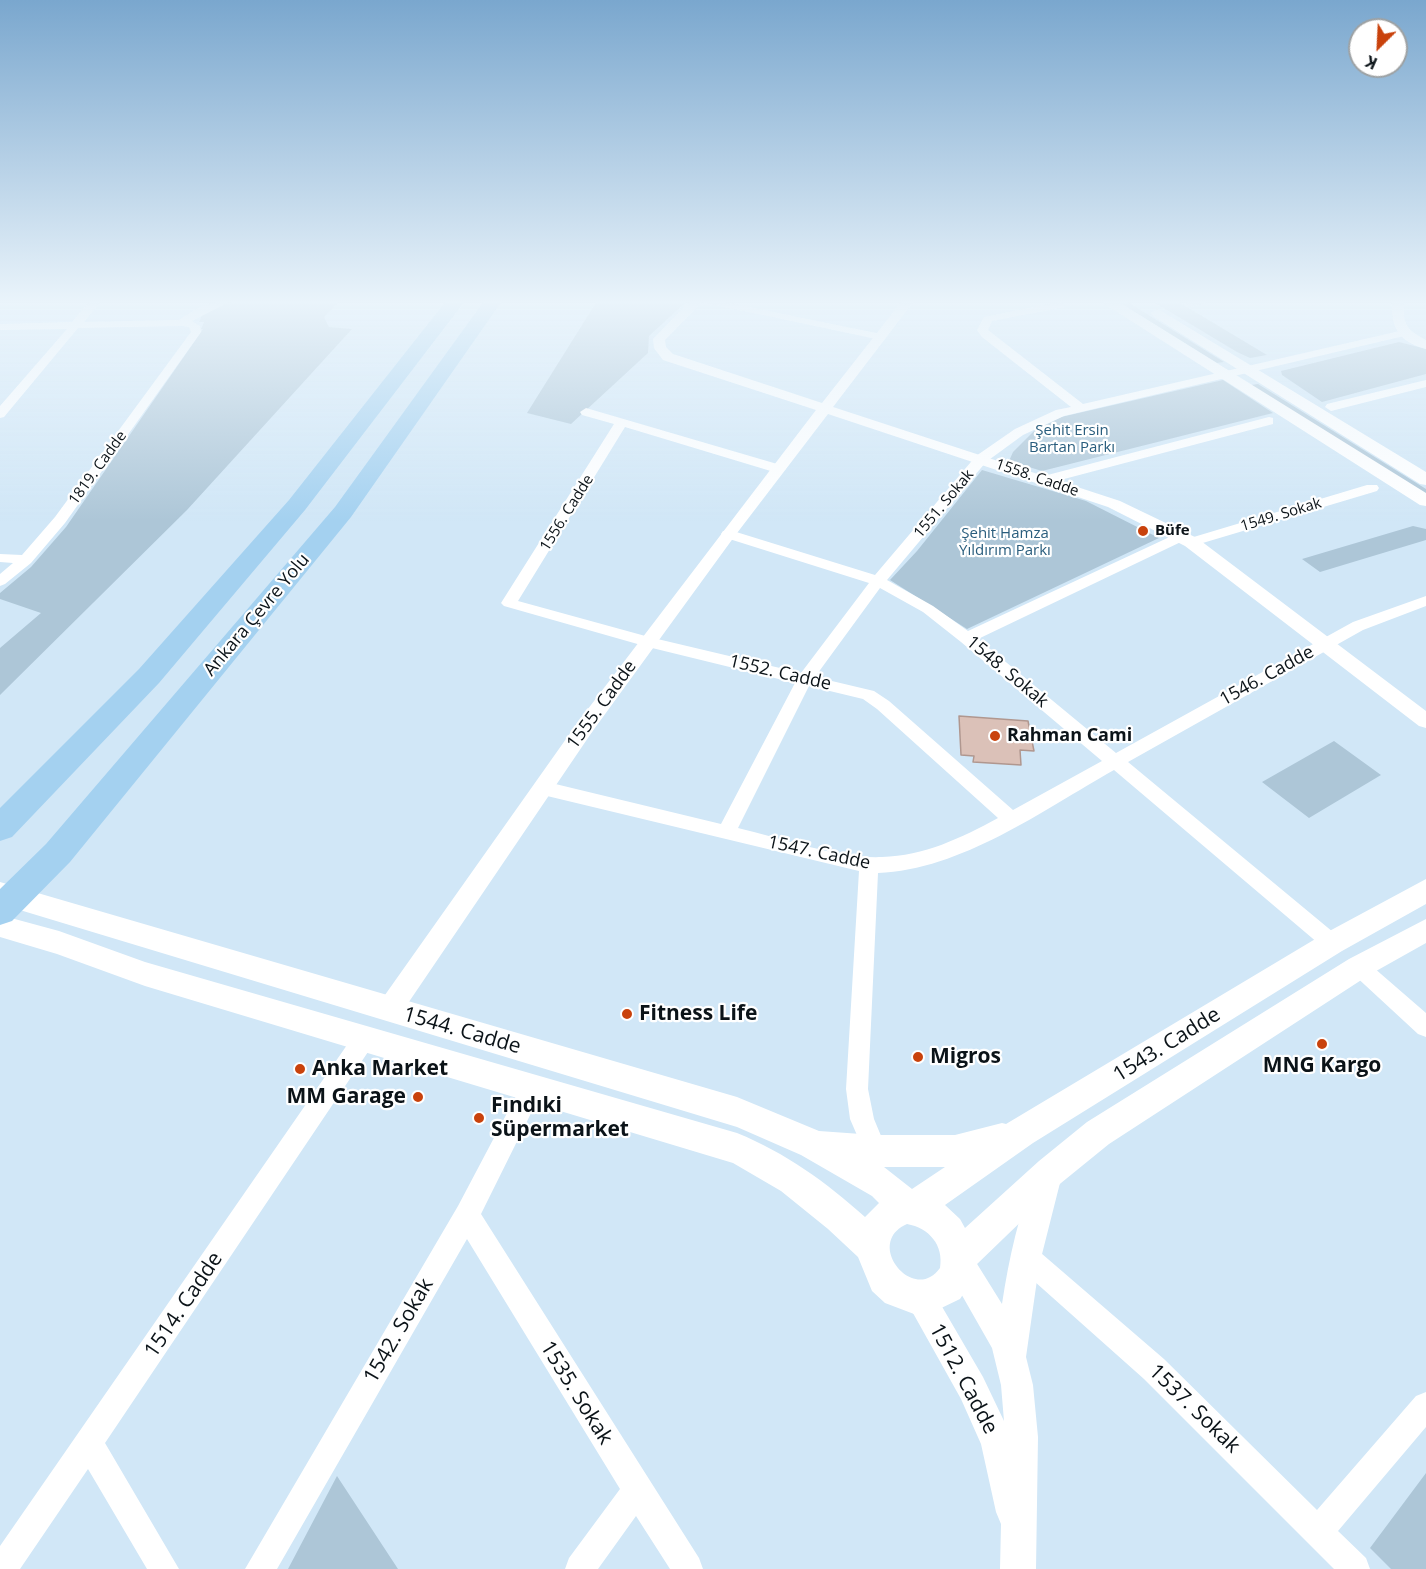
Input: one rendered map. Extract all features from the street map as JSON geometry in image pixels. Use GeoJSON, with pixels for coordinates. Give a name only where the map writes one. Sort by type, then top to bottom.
{"type":"FeatureCollection","features":[{"type":"Feature","properties":{"kind":"highway"},"geometry":{"type":"LineString","coordinates":[[5,822],[149,676],[297,505],[399,374]]}},
{"type":"Feature","properties":{"kind":"highway","name":"Ankara Çevre Yolu"},"geometry":{"type":"LineString","coordinates":[[0,911],[58,853],[344,512],[441,374]]}},
{"type":"Feature","properties":{"kind":"highway"},"geometry":{"type":"LineString","coordinates":[[0,928],[58,853]]}},
{"type":"Feature","properties":{"kind":"main road"},"geometry":{"type":"LineString","coordinates":[[1257,374],[1423,475]]}},
{"type":"Feature","properties":{"kind":"main road"},"geometry":{"type":"LineString","coordinates":[[1225,375],[1426,501]]}},
{"type":"Feature","properties":{"kind":"main road","name":"1543. Cadde"},"geometry":{"type":"LineString","coordinates":[[910,1208],[1022,1132],[1332,943],[1395,910],[1426,890]]}},
{"type":"Feature","properties":{"kind":"main road","name":"1544. Cadde"},"geometry":{"type":"LineString","coordinates":[[0,892],[389,1010],[737,1112],[769,1124],[884,1185],[910,1208]]}},
{"type":"Feature","properties":{"kind":"main road","name":"1544. Cadde"},"geometry":{"type":"LineString","coordinates":[[0,928],[59,943],[145,974],[364,1040],[737,1149],[768,1162],[796,1179],[872,1247]]}},
{"type":"Feature","properties":{"kind":"main road","name":"1543. Cadde"},"geometry":{"type":"LineString","coordinates":[[958,1260],[1050,1172],[1098,1133],[1359,967],[1426,930]]}},
{"type":"Feature","properties":{"kind":"main road"},"geometry":{"type":"LineString","coordinates":[[813,1146],[875,1151],[955,1151],[1022,1132]]}},
{"type":"Feature","properties":{"kind":"main road"},"geometry":{"type":"LineString","coordinates":[[910,1208],[927,1211],[940,1219],[950,1230],[956,1244],[958,1260],[950,1284],[941,1292],[919,1298],[904,1294],[891,1286],[881,1275],[874,1261],[872,1247],[878,1224],[895,1210],[910,1208]]}},
{"type":"Feature","properties":{"kind":"street"},"geometry":{"type":"LineString","coordinates":[[0,414],[33,374]]}},
{"type":"Feature","properties":{"kind":"street","name":"1819. Cadde"},"geometry":{"type":"LineString","coordinates":[[0,580],[26,560],[60,520],[165,374]]}},
{"type":"Feature","properties":{"kind":"street","name":"1558. Cadde"},"geometry":{"type":"LineString","coordinates":[[721,374],[1114,504],[1186,539],[1426,721]]}},
{"type":"Feature","properties":{"kind":"street","name":"1555. Cadde"},"geometry":{"type":"LineString","coordinates":[[389,1010],[543,788],[648,642],[852,374]]}},
{"type":"Feature","properties":{"kind":"street"},"geometry":{"type":"LineString","coordinates":[[1037,374],[1080,408]]}},
{"type":"Feature","properties":{"kind":"street","name":"1551. Sokak"},"geometry":{"type":"LineString","coordinates":[[727,831],[806,679],[878,581],[981,459],[1037,422],[1080,408],[1229,374]]}},
{"type":"Feature","properties":{"kind":"street"},"geometry":{"type":"LineString","coordinates":[[1331,407],[1426,383]]}},
{"type":"Feature","properties":{"kind":"street"},"geometry":{"type":"LineString","coordinates":[[586,412],[779,469]]}},
{"type":"Feature","properties":{"kind":"street"},"geometry":{"type":"LineString","coordinates":[[1045,480],[1269,421]]}},
{"type":"Feature","properties":{"kind":"street","name":"1556. Cadde"},"geometry":{"type":"LineString","coordinates":[[509,603],[622,422]]}},
{"type":"Feature","properties":{"kind":"street","name":"1549. Sokak"},"geometry":{"type":"LineString","coordinates":[[967,638],[1186,539],[1372,488]]}},
{"type":"Feature","properties":{"kind":"street","name":"1548. Sokak"},"geometry":{"type":"LineString","coordinates":[[728,534],[878,581],[928,609],[967,638],[1332,943]]}},
{"type":"Feature","properties":{"kind":"street"},"geometry":{"type":"LineString","coordinates":[[0,558],[26,560]]}},
{"type":"Feature","properties":{"kind":"street","name":"1546. Cadde"},"geometry":{"type":"LineString","coordinates":[[1113,762],[1358,626],[1426,601]]}},
{"type":"Feature","properties":{"kind":"street","name":"1552. Cadde"},"geometry":{"type":"LineString","coordinates":[[509,603],[648,642],[858,692],[883,705],[1011,819]]}},
{"type":"Feature","properties":{"kind":"street","name":"1547. Cadde"},"geometry":{"type":"LineString","coordinates":[[543,788],[869,866],[909,862],[941,855],[1113,762]]}},
{"type":"Feature","properties":{"kind":"street"},"geometry":{"type":"LineString","coordinates":[[869,866],[857,1089],[862,1119],[875,1151],[910,1208]]}},
{"type":"Feature","properties":{"kind":"street"},"geometry":{"type":"LineString","coordinates":[[1359,967],[1426,1027]]}},
{"type":"Feature","properties":{"kind":"street","name":"1514. Cadde"},"geometry":{"type":"LineString","coordinates":[[2,1569],[90,1444],[364,1040]]}},
{"type":"Feature","properties":{"kind":"street","name":"1542. Sokak"},"geometry":{"type":"LineString","coordinates":[[260,1569],[466,1215],[532,1089]]}},
{"type":"Feature","properties":{"kind":"street"},"geometry":{"type":"LineString","coordinates":[[1011,1357],[1016,1303],[1025,1256],[1033,1219],[1050,1172]]}},
{"type":"Feature","properties":{"kind":"street","name":"1535. Sokak"},"geometry":{"type":"LineString","coordinates":[[466,1215],[688,1569]]}},
{"type":"Feature","properties":{"kind":"street","name":"1537. Sokak"},"geometry":{"type":"LineString","coordinates":[[1025,1256],[1154,1369],[1355,1569]]}},
{"type":"Feature","properties":{"kind":"street","name":"1512. Cadde"},"geometry":{"type":"LineString","coordinates":[[958,1260],[1011,1357],[1020,1402],[1022,1455],[1017,1533],[1018,1569]]}},
{"type":"Feature","properties":{"kind":"street","name":"1512. Cadde"},"geometry":{"type":"LineString","coordinates":[[919,1298],[972,1388],[997,1442],[1017,1533]]}},
{"type":"Feature","properties":{"kind":"street"},"geometry":{"type":"LineString","coordinates":[[1318,1532],[1426,1406]]}},
{"type":"Feature","properties":{"kind":"street"},"geometry":{"type":"LineString","coordinates":[[90,1444],[164,1569]]}},
{"type":"Feature","properties":{"kind":"street"},"geometry":{"type":"LineString","coordinates":[[580,1569],[637,1490]]}},
{"type":"Feature","properties":{"kind":"green space"},"geometry":{"type":"Polygon","coordinates":[[[172,374],[311,374],[187,510],[0,695],[0,648],[41,613],[0,599],[0,593],[31,567],[66,527],[172,374]]]}},
{"type":"Feature","properties":{"kind":"green space"},"geometry":{"type":"Polygon","coordinates":[[[551,374],[625,374],[571,424],[527,413],[551,374]]]}},
{"type":"Feature","properties":{"kind":"green space"},"geometry":{"type":"Polygon","coordinates":[[[1282,374],[1425,374],[1322,402],[1282,374]]]}},
{"type":"Feature","properties":{"kind":"green space","name":"Şehit Ersin Bartan Parkı"},"geometry":{"type":"Polygon","coordinates":[[[1223,380],[1273,413],[1042,471],[1009,461],[1013,452],[1034,431],[1061,417],[1223,380]]]}},
{"type":"Feature","properties":{"kind":"green space"},"geometry":{"type":"Polygon","coordinates":[[[1258,384],[1426,489],[1426,495],[1251,385],[1258,384]]]}},
{"type":"Feature","properties":{"kind":"green space","name":"Şehit Hamza Yıldırım Parkı"},"geometry":{"type":"Polygon","coordinates":[[[982,470],[1086,501],[1159,538],[967,629],[890,580],[917,551],[982,470]]]}},
{"type":"Feature","properties":{"kind":"green space"},"geometry":{"type":"Polygon","coordinates":[[[1413,526],[1426,529],[1426,540],[1320,572],[1302,559],[1413,526]]]}},
{"type":"Feature","properties":{"kind":"green space"},"geometry":{"type":"Polygon","coordinates":[[[1334,741],[1381,775],[1309,818],[1262,782],[1334,741]]]}},
{"type":"Feature","properties":{"kind":"green space"},"geometry":{"type":"Polygon","coordinates":[[[1426,1473],[1426,1569],[1391,1569],[1370,1548],[1426,1473]]]}},
{"type":"Feature","properties":{"kind":"green space"},"geometry":{"type":"Polygon","coordinates":[[[337,1476],[398,1569],[288,1569],[337,1476]]]}},
{"type":"Feature","properties":{"kind":"building","name":"Rahman Cami"},"geometry":{"type":"Polygon","coordinates":[[[959,716],[1028,721],[1034,751],[1020,750],[1021,765],[973,762],[974,756],[961,755],[959,716]]]}},
{"type":"Feature","properties":{"kind":"place","name":"Büfe"},"geometry":{"type":"Point","coordinates":[1143,531]}},
{"type":"Feature","properties":{"kind":"place","name":"Rahman Cami"},"geometry":{"type":"Point","coordinates":[995,736]}},
{"type":"Feature","properties":{"kind":"place","name":"Fitness Life"},"geometry":{"type":"Point","coordinates":[627,1014]}},
{"type":"Feature","properties":{"kind":"place","name":"MNG Kargo"},"geometry":{"type":"Point","coordinates":[1322,1044]}},
{"type":"Feature","properties":{"kind":"place","name":"Migros"},"geometry":{"type":"Point","coordinates":[918,1057]}},
{"type":"Feature","properties":{"kind":"place","name":"Anka Market"},"geometry":{"type":"Point","coordinates":[300,1069]}},
{"type":"Feature","properties":{"kind":"place","name":"MM Garage"},"geometry":{"type":"Point","coordinates":[418,1097]}},
{"type":"Feature","properties":{"kind":"place","name":"Fındıki Süpermarket"},"geometry":{"type":"Point","coordinates":[479,1118]}}]}
